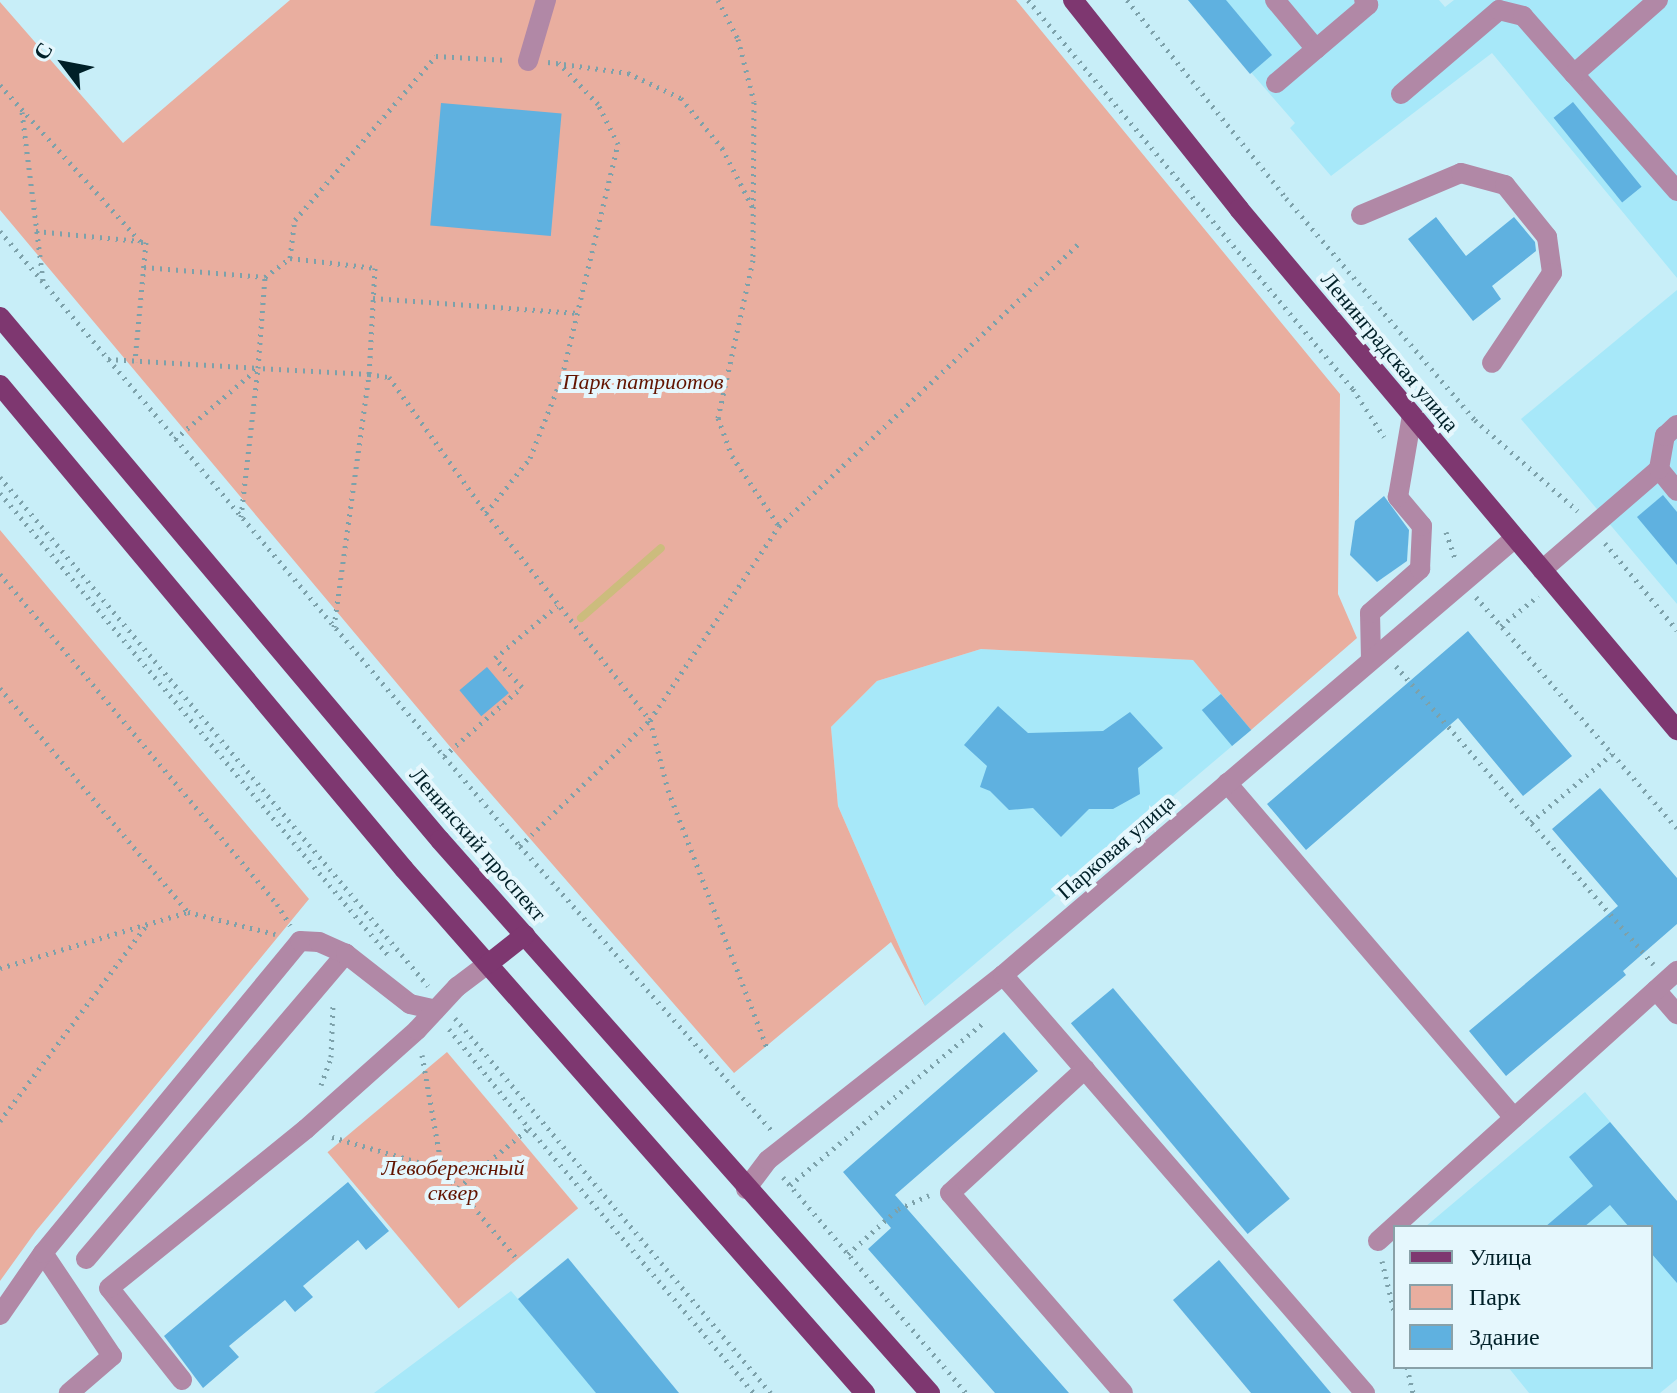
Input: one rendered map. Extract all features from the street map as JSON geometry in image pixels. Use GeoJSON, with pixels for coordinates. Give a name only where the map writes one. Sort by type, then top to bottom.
{"type":"FeatureCollection","features":[{"type":"Feature","properties":{"kind":"main road","name":"Ленинградская улица"},"geometry":{"type":"LineString","coordinates":[[1073,0],[1239,209],[1677,730]]}},
{"type":"Feature","properties":{"kind":"main road","name":"Ленинский проспект"},"geometry":{"type":"LineString","coordinates":[[0,317],[440,840],[746,1189],[930,1393]]}},
{"type":"Feature","properties":{"kind":"main road"},"geometry":{"type":"LineString","coordinates":[[0,385],[488,964],[865,1393]]}},
{"type":"Feature","properties":{"kind":"main road"},"geometry":{"type":"LineString","coordinates":[[488,964],[525,935]]}},
{"type":"Feature","properties":{"kind":"street"},"geometry":{"type":"LineString","coordinates":[[528,61],[546,0]]}},
{"type":"Feature","properties":{"kind":"street"},"geometry":{"type":"LineString","coordinates":[[1275,0],[1316,49]]}},
{"type":"Feature","properties":{"kind":"street"},"geometry":{"type":"LineString","coordinates":[[1276,83],[1368,5],[1364,0]]}},
{"type":"Feature","properties":{"kind":"street"},"geometry":{"type":"LineString","coordinates":[[1574,74],[1658,0]]}},
{"type":"Feature","properties":{"kind":"street"},"geometry":{"type":"LineString","coordinates":[[1401,94],[1499,10],[1523,16],[1674,181]]}},
{"type":"Feature","properties":{"kind":"street"},"geometry":{"type":"LineString","coordinates":[[1361,215],[1461,173],[1505,185],[1547,237],[1552,273],[1492,363]]}},
{"type":"Feature","properties":{"kind":"street"},"geometry":{"type":"LineString","coordinates":[[1371,660],[1370,613],[1420,569],[1422,526],[1398,497],[1412,415]]}},
{"type":"Feature","properties":{"kind":"street"},"geometry":{"type":"LineString","coordinates":[[1542,570],[1659,469],[1665,436],[1677,425]]}},
{"type":"Feature","properties":{"kind":"street"},"geometry":{"type":"LineString","coordinates":[[1659,469],[1677,491]]}},
{"type":"Feature","properties":{"kind":"street","name":"Парковая улица"},"geometry":{"type":"LineString","coordinates":[[746,1189],[768,1160],[1003,975],[1515,538]]}},
{"type":"Feature","properties":{"kind":"street"},"geometry":{"type":"LineString","coordinates":[[1227,783],[1514,1118]]}},
{"type":"Feature","properties":{"kind":"street"},"geometry":{"type":"LineString","coordinates":[[0,1315],[43,1253],[300,941],[319,942],[340,961],[410,1004],[438,1007]]}},
{"type":"Feature","properties":{"kind":"street"},"geometry":{"type":"LineString","coordinates":[[86,1259],[340,961]]}},
{"type":"Feature","properties":{"kind":"street"},"geometry":{"type":"LineString","coordinates":[[80,1309],[306,1129],[488,964]]}},
{"type":"Feature","properties":{"kind":"street"},"geometry":{"type":"LineString","coordinates":[[1003,975],[1365,1393]]}},
{"type":"Feature","properties":{"kind":"street"},"geometry":{"type":"LineString","coordinates":[[1396,1225],[1667,980],[1677,1014]]}},
{"type":"Feature","properties":{"kind":"street"},"geometry":{"type":"LineString","coordinates":[[1085,1069],[950,1193],[1123,1393]]}},
{"type":"Feature","properties":{"kind":"street"},"geometry":{"type":"LineString","coordinates":[[1378,1241],[1393,1227]]}},
{"type":"Feature","properties":{"kind":"street"},"geometry":{"type":"LineString","coordinates":[[43,1253],[112,1356],[69,1393]]}},
{"type":"Feature","properties":{"kind":"street"},"geometry":{"type":"LineString","coordinates":[[109,1288],[182,1380]]}},
{"type":"Feature","properties":{"kind":"path"},"geometry":{"type":"LineString","coordinates":[[718,0],[738,39],[754,102],[753,260],[718,418],[732,456],[779,526]]}},
{"type":"Feature","properties":{"kind":"path"},"geometry":{"type":"LineString","coordinates":[[1028,0],[1353,389]]}},
{"type":"Feature","properties":{"kind":"path"},"geometry":{"type":"LineString","coordinates":[[1127,0],[1293,207],[1475,420],[1570,502],[1677,630]]}},
{"type":"Feature","properties":{"kind":"path"},"geometry":{"type":"LineString","coordinates":[[290,258],[295,220],[436,56],[559,62],[628,73],[681,98],[722,148],[753,208]]}},
{"type":"Feature","properties":{"kind":"path"},"geometry":{"type":"LineString","coordinates":[[486,513],[530,458],[562,377],[618,144],[598,104],[559,62]]}},
{"type":"Feature","properties":{"kind":"path"},"geometry":{"type":"LineString","coordinates":[[0,85],[141,242]]}},
{"type":"Feature","properties":{"kind":"path"},"geometry":{"type":"LineString","coordinates":[[22,111],[43,282]]}},
{"type":"Feature","properties":{"kind":"path"},"geometry":{"type":"LineString","coordinates":[[0,231],[520,846],[786,1147]]}},
{"type":"Feature","properties":{"kind":"path"},"geometry":{"type":"LineString","coordinates":[[36,231],[146,242],[135,361]]}},
{"type":"Feature","properties":{"kind":"path"},"geometry":{"type":"LineString","coordinates":[[520,846],[650,720],[779,526],[1081,241]]}},
{"type":"Feature","properties":{"kind":"path"},"geometry":{"type":"LineString","coordinates":[[144,267],[265,277],[290,258],[375,268],[369,374],[334,627]]}},
{"type":"Feature","properties":{"kind":"path"},"geometry":{"type":"LineString","coordinates":[[241,517],[265,277]]}},
{"type":"Feature","properties":{"kind":"path"},"geometry":{"type":"LineString","coordinates":[[373,298],[578,313]]}},
{"type":"Feature","properties":{"kind":"path"},"geometry":{"type":"LineString","coordinates":[[108,359],[389,377],[486,513],[650,720],[668,790],[767,1048]]}},
{"type":"Feature","properties":{"kind":"path"},"geometry":{"type":"LineString","coordinates":[[175,439],[258,368]]}},
{"type":"Feature","properties":{"kind":"path"},"geometry":{"type":"LineString","coordinates":[[0,477],[438,1007],[771,1393]]}},
{"type":"Feature","properties":{"kind":"path"},"geometry":{"type":"LineString","coordinates":[[0,493],[394,962]]}},
{"type":"Feature","properties":{"kind":"path"},"geometry":{"type":"LineString","coordinates":[[0,574],[277,904],[300,941]]}},
{"type":"Feature","properties":{"kind":"path"},"geometry":{"type":"LineString","coordinates":[[1463,582],[1677,828]]}},
{"type":"Feature","properties":{"kind":"path"},"geometry":{"type":"LineString","coordinates":[[444,756],[522,687],[495,658],[557,606]]}},
{"type":"Feature","properties":{"kind":"path"},"geometry":{"type":"LineString","coordinates":[[1396,666],[1667,980]]}},
{"type":"Feature","properties":{"kind":"path"},"geometry":{"type":"LineString","coordinates":[[0,688],[188,912]]}},
{"type":"Feature","properties":{"kind":"path"},"geometry":{"type":"LineString","coordinates":[[1531,822],[1612,754]]}},
{"type":"Feature","properties":{"kind":"path"},"geometry":{"type":"LineString","coordinates":[[0,968],[188,912],[300,941]]}},
{"type":"Feature","properties":{"kind":"path"},"geometry":{"type":"LineString","coordinates":[[0,1121],[147,925]]}},
{"type":"Feature","properties":{"kind":"path"},"geometry":{"type":"LineString","coordinates":[[321,1086],[331,1057],[340,961]]}},
{"type":"Feature","properties":{"kind":"path"},"geometry":{"type":"LineString","coordinates":[[438,1007],[529,1128],[754,1393]]}},
{"type":"Feature","properties":{"kind":"path"},"geometry":{"type":"LineString","coordinates":[[790,1185],[983,1024]]}},
{"type":"Feature","properties":{"kind":"path"},"geometry":{"type":"LineString","coordinates":[[417,1030],[442,1169],[517,1259]]}},
{"type":"Feature","properties":{"kind":"path"},"geometry":{"type":"LineString","coordinates":[[458,1188],[529,1128]]}},
{"type":"Feature","properties":{"kind":"path"},"geometry":{"type":"LineString","coordinates":[[306,1129],[442,1169]]}},
{"type":"Feature","properties":{"kind":"path"},"geometry":{"type":"LineString","coordinates":[[768,1160],[966,1393]]}},
{"type":"Feature","properties":{"kind":"path"},"geometry":{"type":"LineString","coordinates":[[848,1254],[898,1209],[917,1199],[950,1193]]}},
{"type":"Feature","properties":{"kind":"path"},"geometry":{"type":"LineString","coordinates":[[1378,1241],[1393,1306]]}},
{"type":"Feature","properties":{"kind":"path"},"geometry":{"type":"LineString","coordinates":[[1407,1369],[1413,1393]]}},
{"type":"Feature","properties":{"kind":"shaded area"},"geometry":{"type":"Polygon","coordinates":[[[1188,0],[1439,0],[1445,7],[1454,0],[1677,0],[1677,278],[1492,53],[1331,176],[1290,128],[1295,123],[1188,0]]]}},
{"type":"Feature","properties":{"kind":"shaded area"},"geometry":{"type":"Polygon","coordinates":[[[1677,290],[1677,604],[1521,419],[1677,290]]]}},
{"type":"Feature","properties":{"kind":"shaded area"},"geometry":{"type":"Polygon","coordinates":[[[981,649],[1194,660],[1251,730],[925,1006],[838,806],[831,727],[877,681],[981,649]]]}},
{"type":"Feature","properties":{"kind":"shaded area"},"geometry":{"type":"Polygon","coordinates":[[[1585,1092],[1677,1201],[1677,1379],[1660,1393],[1529,1393],[1510,1369],[1653,1369],[1653,1225],[1427,1225],[1585,1092]]]}},
{"type":"Feature","properties":{"kind":"shaded area"},"geometry":{"type":"Polygon","coordinates":[[[511,1291],[518,1299],[679,1393],[374,1393],[511,1291]]]}},
{"type":"Feature","properties":{"kind":"green space","name":"Парк патриотов"},"geometry":{"type":"Polygon","coordinates":[[[290,0],[1016,0],[1340,394],[1338,594],[1357,638],[1251,730],[1193,660],[981,649],[877,681],[831,727],[838,806],[925,1006],[891,942],[734,1073],[452,749],[0,210],[0,2],[123,143],[290,0]]]}},
{"type":"Feature","properties":{"kind":"green space"},"geometry":{"type":"Polygon","coordinates":[[[0,530],[309,899],[36,1231],[0,1281],[0,530]]]}},
{"type":"Feature","properties":{"kind":"green space","name":"Левобережный сквер"},"geometry":{"type":"Polygon","coordinates":[[[447,1052],[578,1208],[459,1309],[327,1152],[447,1052]]]}},
{"type":"Feature","properties":{"kind":"building"},"geometry":{"type":"Polygon","coordinates":[[[1188,0],[1226,0],[1272,55],[1250,74],[1188,0]]]}},
{"type":"Feature","properties":{"kind":"building"},"geometry":{"type":"Polygon","coordinates":[[[1573,102],[1642,187],[1622,202],[1554,118],[1573,102]]]}},
{"type":"Feature","properties":{"kind":"building"},"geometry":{"type":"Polygon","coordinates":[[[441,103],[562,114],[551,236],[430,226],[441,103]]]}},
{"type":"Feature","properties":{"kind":"building"},"geometry":{"type":"Polygon","coordinates":[[[1436,217],[1466,256],[1514,217],[1535,242],[1536,251],[1492,286],[1501,299],[1473,321],[1408,239],[1436,217]]]}},
{"type":"Feature","properties":{"kind":"building"},"geometry":{"type":"Polygon","coordinates":[[[1663,495],[1677,512],[1677,565],[1637,517],[1663,495]]]}},
{"type":"Feature","properties":{"kind":"building"},"geometry":{"type":"Polygon","coordinates":[[[1384,496],[1409,530],[1407,561],[1377,582],[1350,555],[1355,521],[1384,496]]]}},
{"type":"Feature","properties":{"kind":"building"},"geometry":{"type":"Polygon","coordinates":[[[1468,631],[1572,756],[1523,796],[1458,718],[1306,850],[1267,804],[1468,631]]]}},
{"type":"Feature","properties":{"kind":"building"},"geometry":{"type":"Polygon","coordinates":[[[487,667],[509,693],[481,716],[459,690],[487,667]]]}},
{"type":"Feature","properties":{"kind":"building"},"geometry":{"type":"Polygon","coordinates":[[[1221,694],[1251,730],[1232,746],[1202,710],[1221,694]]]}},
{"type":"Feature","properties":{"kind":"building"},"geometry":{"type":"Polygon","coordinates":[[[998,706],[1028,733],[1103,731],[1130,712],[1163,748],[1138,768],[1140,794],[1113,809],[1089,809],[1061,837],[1033,808],[1009,810],[990,791],[980,787],[987,766],[964,745],[998,706]]]}},
{"type":"Feature","properties":{"kind":"building"},"geometry":{"type":"Polygon","coordinates":[[[1600,788],[1677,878],[1677,924],[1623,971],[1626,975],[1506,1076],[1469,1031],[1618,906],[1552,829],[1600,788]]]}},
{"type":"Feature","properties":{"kind":"building"},"geometry":{"type":"Polygon","coordinates":[[[1113,988],[1290,1199],[1248,1234],[1071,1023],[1113,988]]]}},
{"type":"Feature","properties":{"kind":"building"},"geometry":{"type":"Polygon","coordinates":[[[1004,1032],[1038,1071],[895,1195],[1069,1393],[995,1393],[868,1249],[891,1228],[843,1172],[1004,1032]]]}},
{"type":"Feature","properties":{"kind":"building"},"geometry":{"type":"Polygon","coordinates":[[[1610,1122],[1677,1201],[1677,1283],[1653,1255],[1653,1225],[1627,1225],[1610,1205],[1586,1225],[1547,1225],[1593,1186],[1569,1157],[1610,1122]]]}},
{"type":"Feature","properties":{"kind":"building"},"geometry":{"type":"Polygon","coordinates":[[[348,1182],[389,1231],[366,1250],[358,1240],[303,1286],[313,1297],[295,1312],[285,1300],[229,1346],[239,1357],[203,1388],[164,1336],[348,1182]]]}},
{"type":"Feature","properties":{"kind":"building"},"geometry":{"type":"Polygon","coordinates":[[[568,1258],[679,1393],[596,1393],[518,1299],[568,1258]]]}},
{"type":"Feature","properties":{"kind":"building"},"geometry":{"type":"Polygon","coordinates":[[[1219,1260],[1331,1393],[1251,1393],[1173,1300],[1219,1260]]]}},
{"type":"Feature","properties":{"kind":"waterway"},"geometry":{"type":"LineString","coordinates":[[581,618],[661,548]]}}]}
